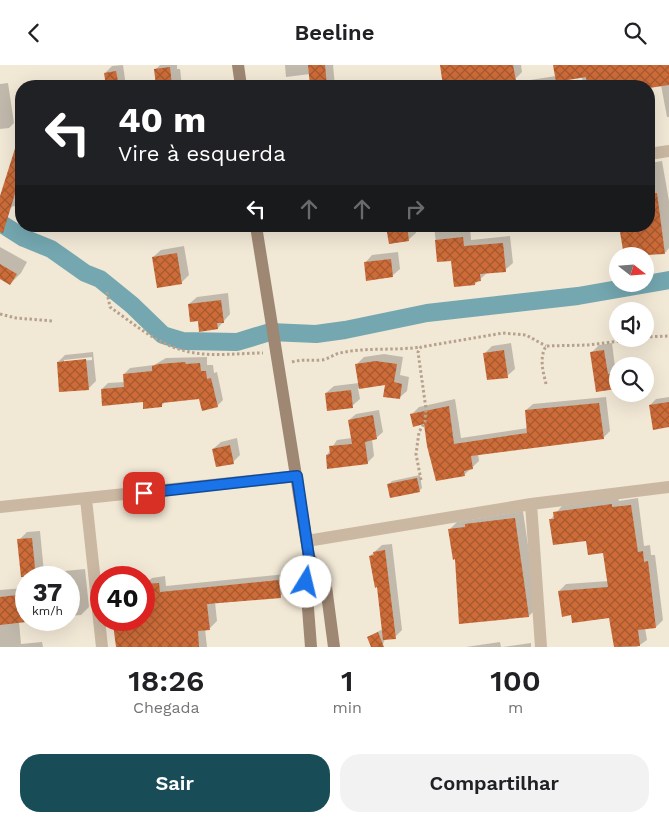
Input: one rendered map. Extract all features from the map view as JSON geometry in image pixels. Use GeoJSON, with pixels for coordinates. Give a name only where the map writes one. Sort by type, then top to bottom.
{"type":"FeatureCollection","features":[{"type":"Feature","properties":{"kind":"street"},"geometry":{"type":"LineString","coordinates":[[238,65],[240,80]]}},
{"type":"Feature","properties":{"kind":"street"},"geometry":{"type":"LineString","coordinates":[[655,153],[669,151]]}},
{"type":"Feature","properties":{"kind":"street"},"geometry":{"type":"LineString","coordinates":[[257,232],[307,541],[309,557],[306,582],[311,647]]}},
{"type":"Feature","properties":{"kind":"street"},"geometry":{"type":"LineString","coordinates":[[0,507],[297,476]]}},
{"type":"Feature","properties":{"kind":"street"},"geometry":{"type":"LineString","coordinates":[[307,541],[531,504],[669,487]]}},
{"type":"Feature","properties":{"kind":"street"},"geometry":{"type":"LineString","coordinates":[[86,499],[102,647]]}},
{"type":"Feature","properties":{"kind":"street"},"geometry":{"type":"LineString","coordinates":[[531,504],[541,647]]}},
{"type":"Feature","properties":{"kind":"street"},"geometry":{"type":"LineString","coordinates":[[309,557],[325,579],[334,647]]}},
{"type":"Feature","properties":{"kind":"path"},"geometry":{"type":"LineString","coordinates":[[107,292],[110,307],[168,345],[183,351],[219,354],[268,353]]}},
{"type":"Feature","properties":{"kind":"path"},"geometry":{"type":"LineString","coordinates":[[0,314],[16,318],[53,321]]}},
{"type":"Feature","properties":{"kind":"path"},"geometry":{"type":"LineString","coordinates":[[286,364],[302,359],[326,359],[339,353],[384,349],[397,351],[503,333],[526,335],[546,346],[609,342]]}},
{"type":"Feature","properties":{"kind":"path"},"geometry":{"type":"LineString","coordinates":[[654,336],[669,335]]}},
{"type":"Feature","properties":{"kind":"path"},"geometry":{"type":"LineString","coordinates":[[546,346],[542,353],[542,369],[546,384]]}},
{"type":"Feature","properties":{"kind":"path"},"geometry":{"type":"LineString","coordinates":[[421,347],[418,352],[426,409],[425,422],[419,432],[416,454],[421,480]]}},
{"type":"Feature","properties":{"kind":"building"},"geometry":{"type":"Polygon","coordinates":[[[308,65],[325,65],[326,80],[309,80],[308,65]]]}},
{"type":"Feature","properties":{"kind":"building"},"geometry":{"type":"Polygon","coordinates":[[[440,65],[513,65],[516,80],[442,80],[440,65]]]}},
{"type":"Feature","properties":{"kind":"building"},"geometry":{"type":"Polygon","coordinates":[[[553,65],[669,65],[669,85],[655,87],[655,80],[586,80],[586,77],[556,80],[553,65]]]}},
{"type":"Feature","properties":{"kind":"building"},"geometry":{"type":"Polygon","coordinates":[[[170,67],[171,80],[155,80],[154,69],[170,67]]]}},
{"type":"Feature","properties":{"kind":"building"},"geometry":{"type":"Polygon","coordinates":[[[116,71],[118,80],[105,80],[104,73],[116,71]]]}},
{"type":"Feature","properties":{"kind":"building"},"geometry":{"type":"Polygon","coordinates":[[[15,148],[15,194],[3,233],[0,232],[0,196],[15,148]]]}},
{"type":"Feature","properties":{"kind":"building"},"geometry":{"type":"Polygon","coordinates":[[[655,193],[657,193],[665,254],[654,255],[654,247],[622,247],[620,232],[655,232],[655,193]]]}},
{"type":"Feature","properties":{"kind":"building"},"geometry":{"type":"Polygon","coordinates":[[[387,232],[408,232],[409,241],[389,244],[387,232]]]}},
{"type":"Feature","properties":{"kind":"building"},"geometry":{"type":"Polygon","coordinates":[[[463,237],[464,246],[503,243],[506,272],[480,274],[481,281],[475,282],[475,285],[454,287],[451,261],[437,262],[435,240],[463,237]]]}},
{"type":"Feature","properties":{"kind":"building"},"geometry":{"type":"Polygon","coordinates":[[[177,253],[182,284],[157,288],[152,257],[177,253]]]}},
{"type":"Feature","properties":{"kind":"building"},"geometry":{"type":"Polygon","coordinates":[[[391,259],[393,277],[366,281],[364,262],[391,259]]]}},
{"type":"Feature","properties":{"kind":"building"},"geometry":{"type":"Polygon","coordinates":[[[0,264],[17,274],[10,285],[0,279],[0,264]]]}},
{"type":"Feature","properties":{"kind":"building"},"geometry":{"type":"Polygon","coordinates":[[[221,300],[224,323],[217,323],[218,329],[199,332],[198,321],[190,322],[188,304],[221,300]]]}},
{"type":"Feature","properties":{"kind":"building"},"geometry":{"type":"Polygon","coordinates":[[[504,350],[508,378],[487,380],[483,353],[504,350]]]}},
{"type":"Feature","properties":{"kind":"building"},"geometry":{"type":"Polygon","coordinates":[[[604,350],[609,374],[609,390],[596,392],[590,352],[604,350]]]}},
{"type":"Feature","properties":{"kind":"building"},"geometry":{"type":"Polygon","coordinates":[[[86,359],[89,390],[59,392],[57,362],[86,359]]]}},
{"type":"Feature","properties":{"kind":"building"},"geometry":{"type":"Polygon","coordinates":[[[376,361],[397,364],[394,382],[402,384],[400,399],[383,397],[385,385],[359,389],[355,364],[376,361]]]}},
{"type":"Feature","properties":{"kind":"building"},"geometry":{"type":"Polygon","coordinates":[[[185,362],[186,364],[200,363],[201,371],[206,371],[207,379],[211,378],[218,407],[202,411],[199,399],[162,403],[162,407],[143,409],[143,402],[102,406],[101,389],[124,387],[123,374],[152,371],[152,366],[159,364],[185,362]]]}},
{"type":"Feature","properties":{"kind":"building"},"geometry":{"type":"Polygon","coordinates":[[[351,390],[353,408],[327,411],[325,393],[351,390]]]}},
{"type":"Feature","properties":{"kind":"building"},"geometry":{"type":"Polygon","coordinates":[[[669,402],[669,427],[653,430],[649,405],[669,402]]]}},
{"type":"Feature","properties":{"kind":"building"},"geometry":{"type":"Polygon","coordinates":[[[599,403],[604,439],[471,456],[473,469],[464,471],[465,476],[436,481],[427,446],[424,424],[413,427],[410,414],[449,406],[454,444],[527,433],[525,410],[599,403]]]}},
{"type":"Feature","properties":{"kind":"building"},"geometry":{"type":"Polygon","coordinates":[[[373,415],[377,439],[365,442],[368,464],[327,469],[326,455],[330,454],[329,446],[352,444],[348,420],[373,415]]]}},
{"type":"Feature","properties":{"kind":"building"},"geometry":{"type":"Polygon","coordinates":[[[230,445],[234,464],[216,467],[212,449],[230,445]]]}},
{"type":"Feature","properties":{"kind":"building"},"geometry":{"type":"Polygon","coordinates":[[[417,478],[420,492],[390,498],[387,484],[417,478]]]}},
{"type":"Feature","properties":{"kind":"building"},"geometry":{"type":"Polygon","coordinates":[[[612,504],[612,507],[631,505],[638,552],[643,551],[644,562],[648,561],[656,628],[638,630],[640,646],[614,647],[609,618],[572,623],[571,615],[562,617],[558,591],[608,587],[603,553],[588,555],[586,541],[553,545],[549,519],[554,519],[553,512],[612,504]]]}},
{"type":"Feature","properties":{"kind":"building"},"geometry":{"type":"Polygon","coordinates":[[[515,518],[529,617],[459,624],[455,559],[453,560],[448,529],[465,527],[465,524],[515,518]]]}},
{"type":"Feature","properties":{"kind":"building"},"geometry":{"type":"Polygon","coordinates":[[[32,538],[35,566],[20,566],[17,539],[32,538]]]}},
{"type":"Feature","properties":{"kind":"building"},"geometry":{"type":"Polygon","coordinates":[[[385,550],[396,639],[383,640],[377,587],[375,588],[369,556],[374,555],[373,552],[385,550]]]}},
{"type":"Feature","properties":{"kind":"building"},"geometry":{"type":"Polygon","coordinates":[[[279,580],[281,598],[207,604],[210,630],[198,631],[199,647],[116,647],[114,631],[155,631],[155,583],[159,583],[160,592],[279,580]]]}},
{"type":"Feature","properties":{"kind":"building"},"geometry":{"type":"Polygon","coordinates":[[[15,595],[15,623],[0,625],[0,597],[15,595]]]}},
{"type":"Feature","properties":{"kind":"building"},"geometry":{"type":"Polygon","coordinates":[[[378,632],[384,647],[371,647],[367,637],[378,632]]]}},
{"type":"Feature","properties":{"kind":"waterway"},"geometry":{"type":"LineString","coordinates":[[0,223],[24,238],[51,249],[85,273],[100,279],[132,305],[163,335],[183,341],[237,342],[270,332],[316,334],[427,313],[578,296],[669,280]]}},
{"type":"Feature","properties":{"kind":"route"},"geometry":{"type":"LineString","coordinates":[[144,493],[259,482],[297,476],[309,557],[306,582]]}}]}
